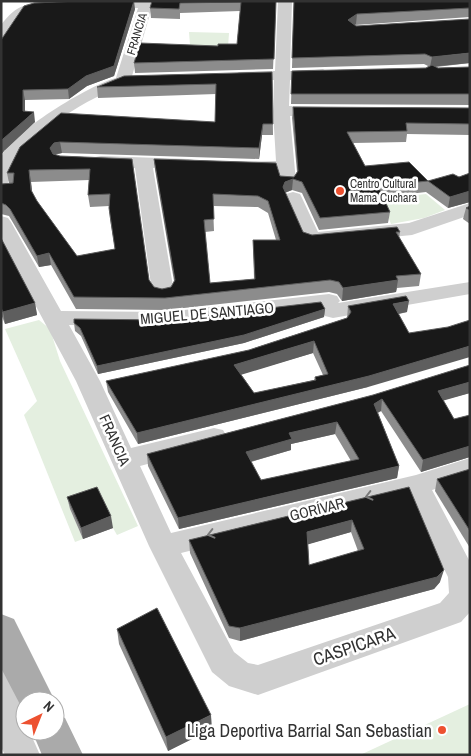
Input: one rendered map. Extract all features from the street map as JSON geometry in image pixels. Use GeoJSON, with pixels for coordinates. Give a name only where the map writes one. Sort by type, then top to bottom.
{"type":"FeatureCollection","features":[{"type":"Feature","properties":{"kind":"main road"},"geometry":{"type":"LineString","coordinates":[[1,630],[31,691]]}},
{"type":"Feature","properties":{"kind":"main road"},"geometry":{"type":"LineString","coordinates":[[56,741],[63,755]]}},
{"type":"Feature","properties":{"kind":"street"},"geometry":{"type":"LineString","coordinates":[[85,5],[220,1]]}},
{"type":"Feature","properties":{"kind":"street"},"geometry":{"type":"LineString","coordinates":[[285,1],[281,111],[288,183],[311,239],[412,229],[470,209]]}},
{"type":"Feature","properties":{"kind":"street","name":"FRANCIA"},"geometry":{"type":"LineString","coordinates":[[1,180],[12,155],[41,129],[94,90],[131,80],[146,4]]}},
{"type":"Feature","properties":{"kind":"street"},"geometry":{"type":"LineString","coordinates":[[1,36],[19,11],[34,6],[66,6]]}},
{"type":"Feature","properties":{"kind":"street"},"geometry":{"type":"LineString","coordinates":[[225,77],[338,74]]}},
{"type":"Feature","properties":{"kind":"street"},"geometry":{"type":"LineString","coordinates":[[281,111],[338,112]]}},
{"type":"Feature","properties":{"kind":"street"},"geometry":{"type":"LineString","coordinates":[[80,161],[201,164]]}},
{"type":"Feature","properties":{"kind":"street"},"geometry":{"type":"LineString","coordinates":[[143,162],[163,292]]}},
{"type":"Feature","properties":{"kind":"street"},"geometry":{"type":"LineString","coordinates":[[230,165],[288,183]]}},
{"type":"Feature","properties":{"kind":"street","name":"FRANCIA"},"geometry":{"type":"LineString","coordinates":[[1,222],[55,318],[100,384],[124,460],[163,546],[223,662]]}},
{"type":"Feature","properties":{"kind":"street","name":"MIGUEL DE SANTIAGO"},"geometry":{"type":"LineString","coordinates":[[55,318],[166,319],[330,316],[468,288]]}},
{"type":"Feature","properties":{"kind":"street"},"geometry":{"type":"LineString","coordinates":[[124,460],[240,430]]}},
{"type":"Feature","properties":{"kind":"street","name":"GORÍVAR"},"geometry":{"type":"LineString","coordinates":[[163,546],[416,485],[470,468]]}},
{"type":"Feature","properties":{"kind":"street","name":"CASPICARA"},"geometry":{"type":"LineString","coordinates":[[223,662],[240,676],[258,680],[450,613],[464,597],[463,577],[416,485]]}},
{"type":"Feature","properties":{"kind":"street"},"geometry":{"type":"LineString","coordinates":[[1,678],[15,705]]}},
{"type":"Feature","properties":{"kind":"street"},"geometry":{"type":"LineString","coordinates":[[1,712],[23,755]]}},
{"type":"Feature","properties":{"kind":"street"},"geometry":{"type":"LineString","coordinates":[[34,741],[41,755]]}},
{"type":"Feature","properties":{"kind":"green space"},"geometry":{"type":"Polygon","coordinates":[[[189,32],[229,33],[228,47],[190,45],[189,32]]]}},
{"type":"Feature","properties":{"kind":"green space"},"geometry":{"type":"Polygon","coordinates":[[[426,194],[445,210],[424,218],[391,224],[381,199],[426,194]]]}},
{"type":"Feature","properties":{"kind":"green space"},"geometry":{"type":"Polygon","coordinates":[[[39,320],[50,329],[60,361],[138,526],[117,535],[113,528],[70,509],[83,539],[75,542],[24,415],[37,401],[5,329],[39,320]]]}},
{"type":"Feature","properties":{"kind":"green space","name":"Liga Deportiva Barrial San Sebastian"},"geometry":{"type":"Polygon","coordinates":[[[470,704],[470,755],[360,755],[470,704]]]}},
{"type":"Feature","properties":{"kind":"building"},"geometry":{"type":"Polygon","coordinates":[[[134,1],[114,66],[86,76],[68,89],[23,90],[23,111],[34,112],[1,141],[1,40],[24,6],[34,3],[134,1]]]}},
{"type":"Feature","properties":{"kind":"building"},"geometry":{"type":"Polygon","coordinates":[[[152,1],[276,1],[274,59],[134,63],[140,43],[218,46],[218,44],[237,44],[241,2],[180,3],[179,9],[150,8],[152,1]]]}},
{"type":"Feature","properties":{"kind":"building"},"geometry":{"type":"Polygon","coordinates":[[[294,1],[470,1],[470,8],[357,14],[348,20],[356,26],[470,19],[470,53],[432,57],[425,54],[292,58],[294,1]]]}},
{"type":"Feature","properties":{"kind":"building"},"geometry":{"type":"Polygon","coordinates":[[[432,65],[438,68],[470,67],[470,94],[291,94],[292,71],[426,68],[432,65]]]}},
{"type":"Feature","properties":{"kind":"building"},"geometry":{"type":"Polygon","coordinates":[[[272,72],[273,124],[263,124],[259,148],[60,142],[54,143],[50,148],[53,154],[60,156],[132,159],[149,280],[154,287],[162,289],[171,287],[175,280],[154,159],[276,163],[280,176],[294,177],[298,171],[293,107],[470,108],[470,124],[406,123],[407,131],[347,132],[365,166],[409,162],[428,181],[378,186],[390,212],[320,218],[302,182],[293,179],[285,182],[283,187],[303,232],[312,235],[397,227],[400,232],[396,232],[421,274],[396,276],[398,280],[343,288],[339,282],[330,280],[165,298],[74,297],[49,253],[37,256],[10,209],[1,203],[1,184],[13,183],[14,173],[7,173],[20,147],[61,113],[215,122],[216,84],[97,87],[124,76],[272,72]],[[90,169],[29,170],[31,190],[37,201],[77,256],[115,249],[109,208],[110,194],[88,195],[90,169]],[[213,194],[214,219],[204,220],[210,283],[255,279],[253,240],[280,240],[268,201],[258,196],[213,194]]]}},
{"type":"Feature","properties":{"kind":"building"},"geometry":{"type":"Polygon","coordinates":[[[470,173],[470,191],[450,197],[428,181],[453,174],[459,177],[470,173]]]}},
{"type":"Feature","properties":{"kind":"building"},"geometry":{"type":"Polygon","coordinates":[[[1,238],[35,303],[3,312],[1,308],[1,238]]]}},
{"type":"Feature","properties":{"kind":"building"},"geometry":{"type":"Polygon","coordinates":[[[406,296],[409,301],[393,304],[409,333],[448,327],[470,320],[470,346],[369,376],[137,433],[106,381],[249,350],[347,318],[351,312],[348,306],[406,296]],[[314,341],[234,365],[254,393],[316,380],[315,377],[328,374],[314,341]]]}},
{"type":"Feature","properties":{"kind":"building"},"geometry":{"type":"Polygon","coordinates":[[[321,302],[325,309],[244,335],[97,366],[80,328],[74,323],[74,319],[166,320],[321,302]]]}},
{"type":"Feature","properties":{"kind":"building"},"geometry":{"type":"Polygon","coordinates":[[[470,365],[470,382],[438,391],[454,419],[470,415],[470,446],[423,460],[382,399],[374,404],[399,466],[178,518],[147,454],[373,395],[470,365]],[[337,422],[289,433],[292,439],[246,452],[261,480],[359,459],[337,422]]]}},
{"type":"Feature","properties":{"kind":"building"},"geometry":{"type":"Polygon","coordinates":[[[470,469],[470,531],[437,479],[470,469]]]}},
{"type":"Feature","properties":{"kind":"building"},"geometry":{"type":"Polygon","coordinates":[[[97,487],[111,516],[81,528],[67,497],[97,487]]]}},
{"type":"Feature","properties":{"kind":"building"},"geometry":{"type":"Polygon","coordinates":[[[409,487],[444,570],[437,577],[240,628],[229,626],[189,540],[409,487]],[[352,520],[307,532],[309,565],[364,549],[352,520]]]}},
{"type":"Feature","properties":{"kind":"building"},"geometry":{"type":"Polygon","coordinates":[[[157,608],[211,715],[166,737],[117,629],[157,608]]]}},
{"type":"Feature","properties":{"kind":"place","name":"Centro Cultural Mama Cuchara"},"geometry":{"type":"Point","coordinates":[340,191]}},
{"type":"Feature","properties":{"kind":"place","name":"Liga Deportiva Barrial San Sebastian"},"geometry":{"type":"Point","coordinates":[442,730]}}]}
